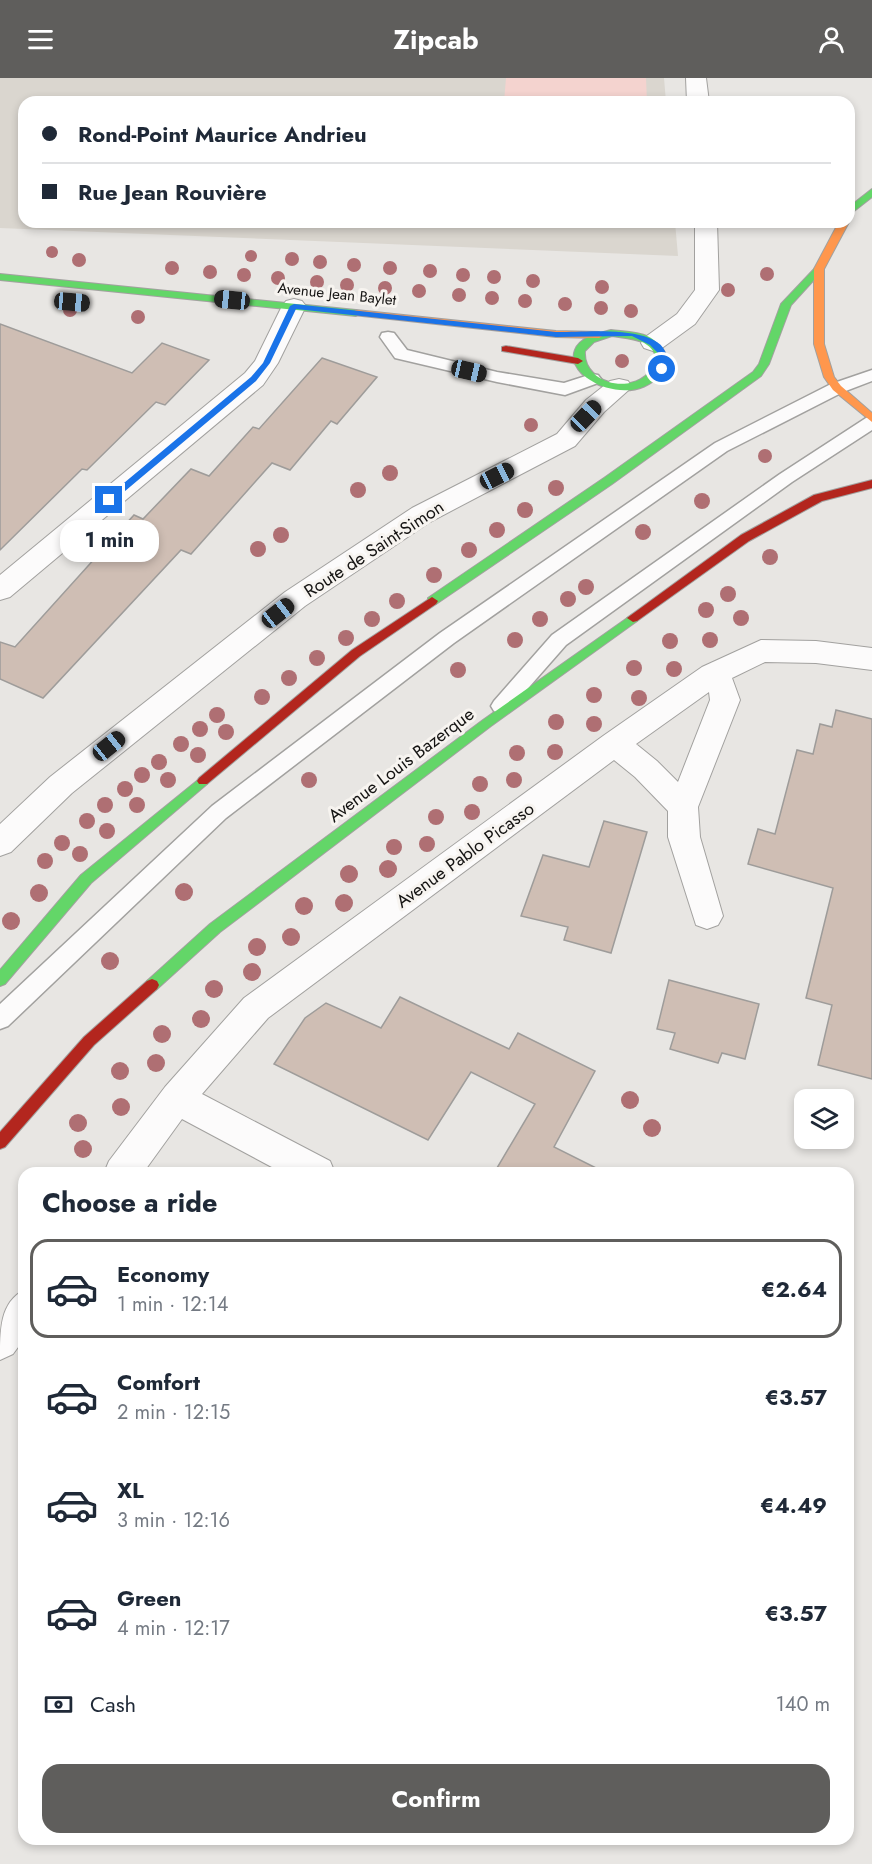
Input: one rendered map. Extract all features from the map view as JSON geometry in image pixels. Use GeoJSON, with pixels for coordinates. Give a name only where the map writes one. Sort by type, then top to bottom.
{"type":"FeatureCollection","features":[{"type":"Feature","properties":{"kind":"main road"},"geometry":{"type":"LineString","coordinates":[[855,207],[872,192]]}},
{"type":"Feature","properties":{"kind":"main road"},"geometry":{"type":"LineString","coordinates":[[0,980],[86,879],[356,653],[608,481],[757,374],[764,364],[786,304],[819,269],[841,228]]}},
{"type":"Feature","properties":{"kind":"main road"},"geometry":{"type":"LineString","coordinates":[[819,269],[819,344],[829,377],[837,388],[872,420]]}},
{"type":"Feature","properties":{"kind":"main road","name":"Avenue Jean Baylet"},"geometry":{"type":"LineString","coordinates":[[0,278],[287,320],[599,335]]}},
{"type":"Feature","properties":{"kind":"main road"},"geometry":{"type":"LineString","coordinates":[[622,333],[644,338],[653,343],[660,351],[663,360],[662,369],[656,377],[640,385],[619,387],[592,379],[585,374],[578,362],[578,353],[582,346],[599,335],[622,333]]}},
{"type":"Feature","properties":{"kind":"main road"},"geometry":{"type":"LineString","coordinates":[[382,336],[410,339]]}},
{"type":"Feature","properties":{"kind":"main road"},"geometry":{"type":"LineString","coordinates":[[487,347],[578,362]]}},
{"type":"Feature","properties":{"kind":"main road","name":"Avenue Louis Bazerque"},"geometry":{"type":"LineString","coordinates":[[0,1142],[89,1041],[215,928],[487,723],[745,538],[818,498],[872,484]]}},
{"type":"Feature","properties":{"kind":"street"},"geometry":{"type":"LineString","coordinates":[[696,78],[698,96]]}},
{"type":"Feature","properties":{"kind":"street"},"geometry":{"type":"LineString","coordinates":[[653,343],[686,319],[707,290],[706,228]]}},
{"type":"Feature","properties":{"kind":"street"},"geometry":{"type":"LineString","coordinates":[[0,590],[254,379],[266,363],[287,320]]}},
{"type":"Feature","properties":{"kind":"street","name":"Route de Saint-Simon"},"geometry":{"type":"LineString","coordinates":[[0,843],[60,785],[295,599],[421,515],[566,440],[595,406],[619,387]]}},
{"type":"Feature","properties":{"kind":"street","name":"Avenue Pablo Picasso"},"geometry":{"type":"LineString","coordinates":[[126,1167],[177,1098],[256,1008],[614,744],[712,675],[761,651],[816,652],[872,659]]}},
{"type":"Feature","properties":{"kind":"street"},"geometry":{"type":"LineString","coordinates":[[707,916],[686,848],[683,807],[725,700],[722,687],[712,675]]}},
{"type":"Feature","properties":{"kind":"street"},"geometry":{"type":"LineString","coordinates":[[614,744],[646,769],[683,807]]}},
{"type":"Feature","properties":{"kind":"street"},"geometry":{"type":"LineString","coordinates":[[177,1098],[306,1167]]}},
{"type":"Feature","properties":{"kind":"street"},"geometry":{"type":"LineString","coordinates":[[0,1341],[18,1316]]}},
{"type":"Feature","properties":{"kind":"lane"},"geometry":{"type":"LineString","coordinates":[[382,336],[401,354],[497,377],[565,389],[592,379]]}},
{"type":"Feature","properties":{"kind":"lane"},"geometry":{"type":"LineString","coordinates":[[0,1019],[219,812],[447,638],[722,447],[837,388],[872,375]]}},
{"type":"Feature","properties":{"kind":"lane"},"geometry":{"type":"LineString","coordinates":[[487,723],[559,640],[786,478],[872,420]]}},
{"type":"Feature","properties":{"kind":"shaded area"},"geometry":{"type":"Polygon","coordinates":[[[0,78],[664,78],[666,96],[18,96],[18,228],[676,228],[678,256],[0,228],[0,78]]]}},
{"type":"Feature","properties":{"kind":"shaded area"},"geometry":{"type":"Polygon","coordinates":[[[506,78],[646,78],[647,96],[504,96],[506,78]]]}},
{"type":"Feature","properties":{"kind":"building"},"geometry":{"type":"Polygon","coordinates":[[[0,324],[132,373],[162,343],[209,360],[165,405],[156,402],[87,470],[82,469],[0,550],[0,324]]]}},
{"type":"Feature","properties":{"kind":"building"},"geometry":{"type":"Polygon","coordinates":[[[322,358],[377,377],[337,424],[331,421],[290,470],[272,463],[191,554],[181,550],[43,698],[0,679],[0,642],[15,647],[134,515],[143,519],[191,469],[209,476],[253,427],[259,429],[322,358]]]}},
{"type":"Feature","properties":{"kind":"building"},"geometry":{"type":"Polygon","coordinates":[[[836,710],[872,719],[872,1079],[818,1065],[832,1005],[806,998],[833,888],[748,864],[758,829],[775,834],[797,750],[813,754],[820,724],[832,727],[836,710]]]}},
{"type":"Feature","properties":{"kind":"building"},"geometry":{"type":"Polygon","coordinates":[[[604,821],[647,832],[611,953],[564,940],[568,927],[521,916],[543,855],[589,867],[604,821]]]}},
{"type":"Feature","properties":{"kind":"building"},"geometry":{"type":"Polygon","coordinates":[[[669,980],[759,1004],[745,1059],[722,1053],[718,1063],[670,1049],[675,1033],[657,1029],[669,980]]]}},
{"type":"Feature","properties":{"kind":"building"},"geometry":{"type":"Polygon","coordinates":[[[400,997],[509,1049],[518,1033],[595,1071],[554,1147],[594,1167],[498,1167],[535,1104],[471,1072],[428,1140],[274,1064],[305,1018],[326,1003],[381,1028],[400,997]]]}},
{"type":"Feature","properties":{"kind":"traffic: fast"},"geometry":{"type":"LineString","coordinates":[[855,207],[872,192]]}},
{"type":"Feature","properties":{"kind":"traffic: fast"},"geometry":{"type":"LineString","coordinates":[[432,601],[608,481],[757,374],[764,364],[786,304],[819,269]]}},
{"type":"Feature","properties":{"kind":"traffic: fast"},"geometry":{"type":"LineString","coordinates":[[0,277],[356,313]]}},
{"type":"Feature","properties":{"kind":"traffic: fast"},"geometry":{"type":"LineString","coordinates":[[611,333],[641,337],[657,346],[663,358],[659,370],[648,381],[632,387],[613,387],[592,377],[583,369],[580,362],[580,350],[590,340],[611,333]]}},
{"type":"Feature","properties":{"kind":"traffic: fast"},"geometry":{"type":"LineString","coordinates":[[152,985],[215,928],[487,723],[633,618]]}},
{"type":"Feature","properties":{"kind":"traffic: fast"},"geometry":{"type":"LineString","coordinates":[[0,980],[86,879],[203,781]]}},
{"type":"Feature","properties":{"kind":"traffic: slow"},"geometry":{"type":"LineString","coordinates":[[841,228],[819,269],[819,344],[829,377],[837,388],[872,419]]}},
{"type":"Feature","properties":{"kind":"traffic: slow"},"geometry":{"type":"LineString","coordinates":[[356,313],[556,334],[599,335]]}},
{"type":"Feature","properties":{"kind":"traffic: jam"},"geometry":{"type":"LineString","coordinates":[[506,349],[578,361]]}},
{"type":"Feature","properties":{"kind":"traffic: jam"},"geometry":{"type":"LineString","coordinates":[[633,618],[745,538],[818,498],[872,484]]}},
{"type":"Feature","properties":{"kind":"traffic: jam"},"geometry":{"type":"LineString","coordinates":[[203,781],[356,653],[432,601]]}},
{"type":"Feature","properties":{"kind":"traffic: jam"},"geometry":{"type":"LineString","coordinates":[[0,1142],[89,1041],[152,985]]}},
{"type":"Feature","properties":{"kind":"route"},"geometry":{"type":"LineString","coordinates":[[109,500],[254,379],[266,363],[294,306],[556,334],[634,334],[653,343],[660,351],[663,360],[662,369]]}}]}
